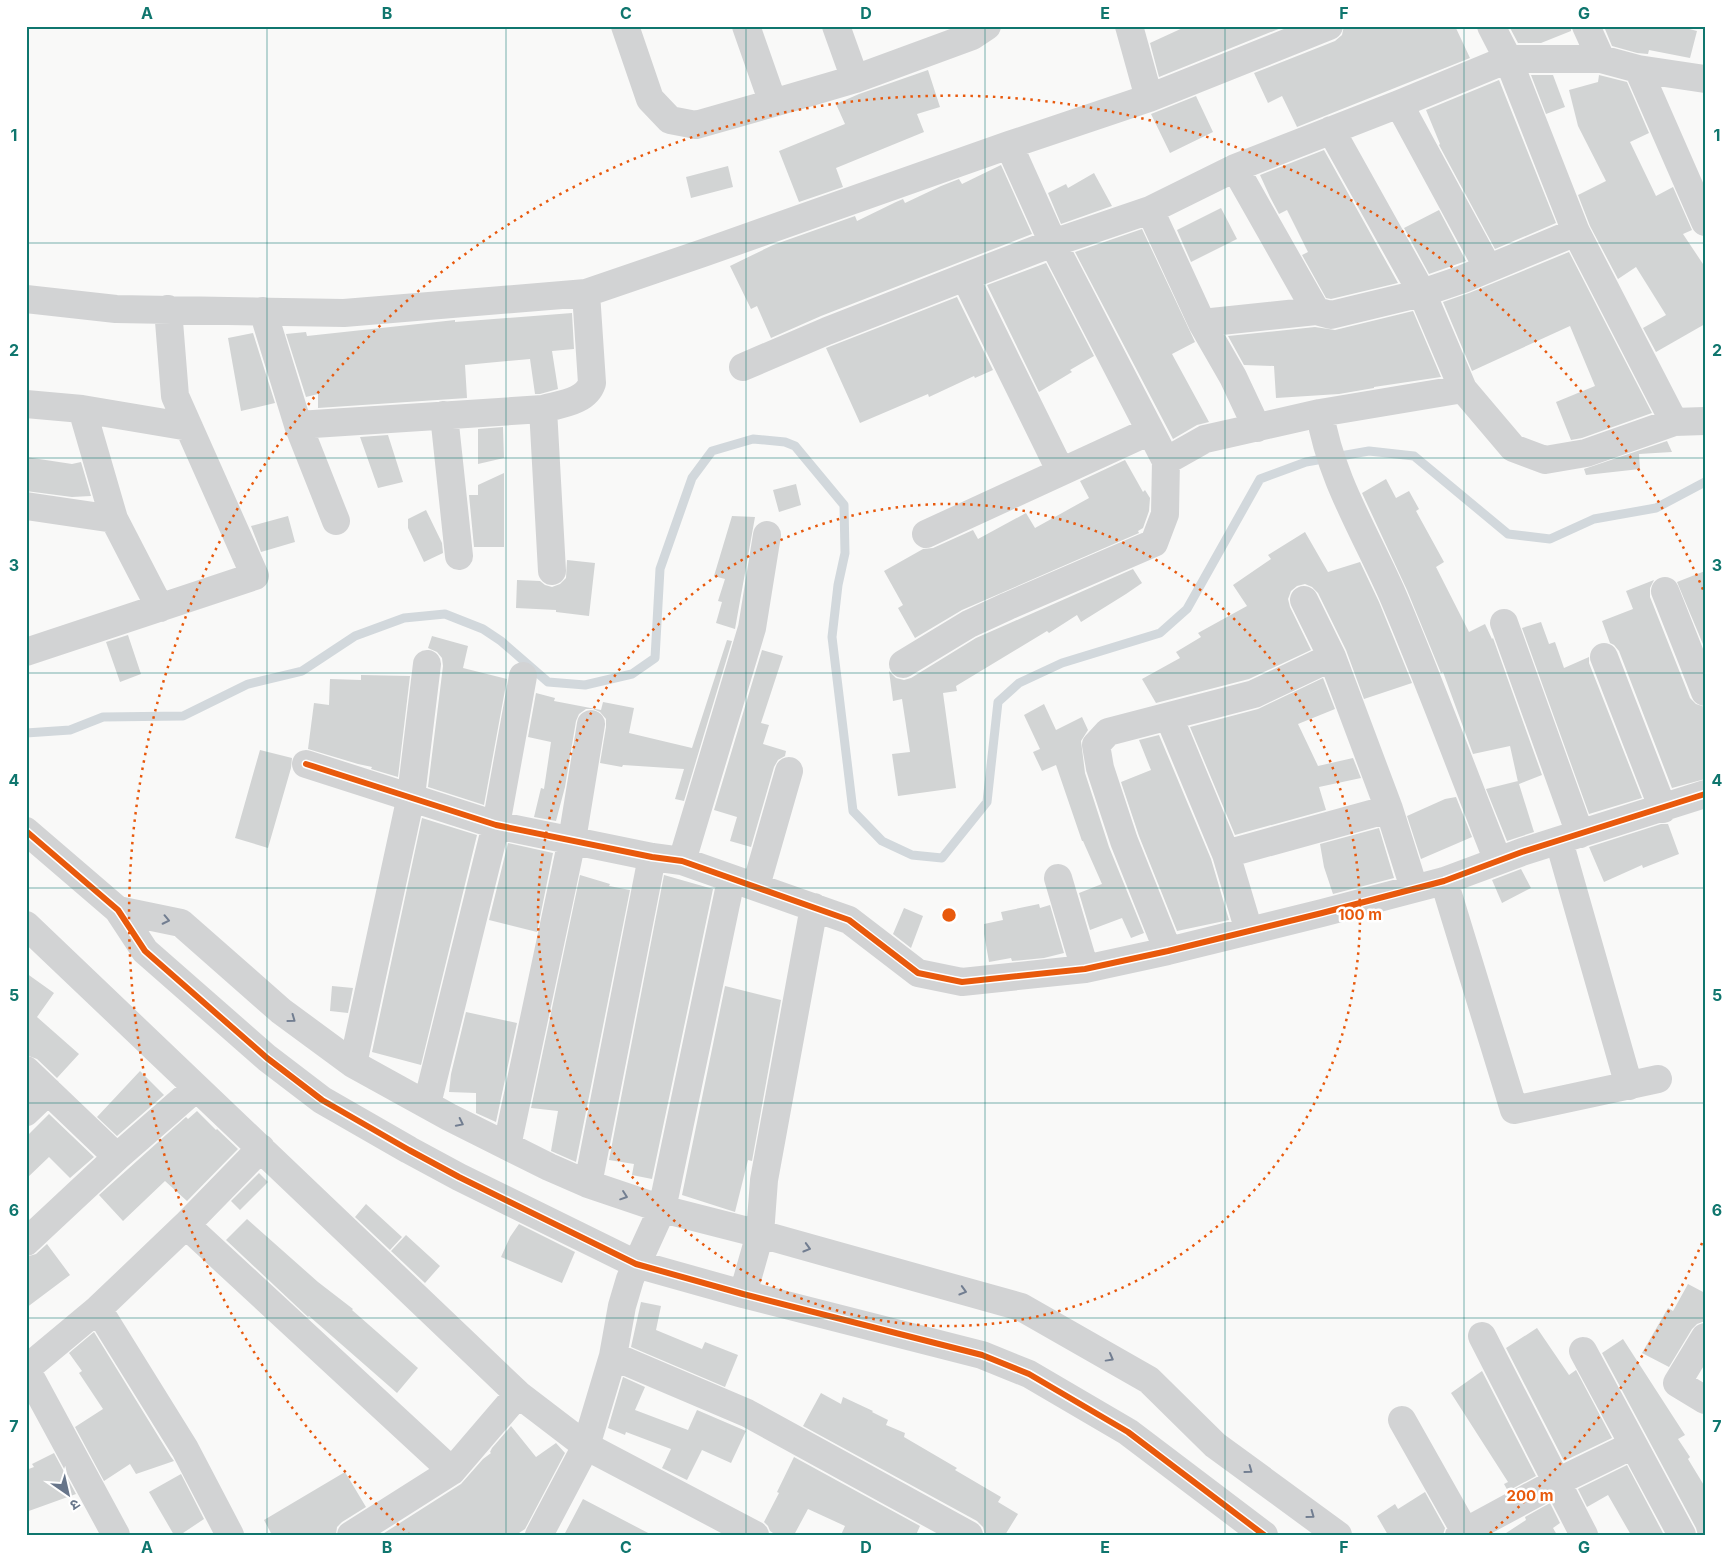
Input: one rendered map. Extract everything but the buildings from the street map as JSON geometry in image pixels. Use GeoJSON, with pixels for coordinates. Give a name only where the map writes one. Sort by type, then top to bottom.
{"type":"FeatureCollection","features":[{"type":"Feature","properties":{"kind":"street"},"geometry":{"type":"LineString","coordinates":[[625,26],[650,99],[670,120],[696,125],[855,79],[976,30]]}},
{"type":"Feature","properties":{"kind":"street"},"geometry":{"type":"LineString","coordinates":[[746,26],[773,103]]}},
{"type":"Feature","properties":{"kind":"street"},"geometry":{"type":"LineString","coordinates":[[836,26],[855,79]]}},
{"type":"Feature","properties":{"kind":"street"},"geometry":{"type":"LineString","coordinates":[[1129,26],[1149,98]]}},
{"type":"Feature","properties":{"kind":"street"},"geometry":{"type":"LineString","coordinates":[[26,299],[116,309],[344,313],[586,293],[1149,98],[1329,26]]}},
{"type":"Feature","properties":{"kind":"street"},"geometry":{"type":"LineString","coordinates":[[1491,26],[1508,59],[1576,232],[1674,422]]}},
{"type":"Feature","properties":{"kind":"street"},"geometry":{"type":"LineString","coordinates":[[1586,26],[1601,59]]}},
{"type":"Feature","properties":{"kind":"street"},"geometry":{"type":"LineString","coordinates":[[743,367],[827,331],[965,277],[1150,210],[1235,168],[1508,59],[1601,59],[1638,69],[1705,79]]}},
{"type":"Feature","properties":{"kind":"street"},"geometry":{"type":"LineString","coordinates":[[1638,69],[1705,222]]}},
{"type":"Feature","properties":{"kind":"street"},"geometry":{"type":"LineString","coordinates":[[1399,104],[1488,268]]}},
{"type":"Feature","properties":{"kind":"street"},"geometry":{"type":"LineString","coordinates":[[1331,130],[1422,293],[1463,389],[1513,448],[1545,460],[1586,453],[1674,422],[1705,421]]}},
{"type":"Feature","properties":{"kind":"street"},"geometry":{"type":"LineString","coordinates":[[903,664],[969,624],[1154,543],[1165,514],[1166,461],[1053,244],[1009,145]]}},
{"type":"Feature","properties":{"kind":"street"},"geometry":{"type":"LineString","coordinates":[[1235,168],[1316,311]]}},
{"type":"Feature","properties":{"kind":"street"},"geometry":{"type":"LineString","coordinates":[[1150,210],[1202,324],[1233,377],[1257,428]]}},
{"type":"Feature","properties":{"kind":"street"},"geometry":{"type":"LineString","coordinates":[[1202,324],[1316,311],[1331,314],[1422,293],[1463,279],[1576,232]]}},
{"type":"Feature","properties":{"kind":"street"},"geometry":{"type":"LineString","coordinates":[[965,277],[1061,472]]}},
{"type":"Feature","properties":{"kind":"street"},"geometry":{"type":"LineString","coordinates":[[298,425],[543,409],[580,398],[590,389],[592,383],[586,293]]}},
{"type":"Feature","properties":{"kind":"street"},"geometry":{"type":"LineString","coordinates":[[26,652],[255,576],[175,396],[168,309]]}},
{"type":"Feature","properties":{"kind":"street"},"geometry":{"type":"LineString","coordinates":[[263,311],[298,425],[336,521]]}},
{"type":"Feature","properties":{"kind":"street"},"geometry":{"type":"LineString","coordinates":[[1166,461],[1205,439],[1257,428],[1322,425],[1463,389]]}},
{"type":"Feature","properties":{"kind":"street"},"geometry":{"type":"LineString","coordinates":[[26,404],[82,408],[188,427]]}},
{"type":"Feature","properties":{"kind":"street"},"geometry":{"type":"LineString","coordinates":[[82,408],[114,519],[160,608]]}},
{"type":"Feature","properties":{"kind":"street"},"geometry":{"type":"LineString","coordinates":[[543,409],[552,571]]}},
{"type":"Feature","properties":{"kind":"street"},"geometry":{"type":"LineString","coordinates":[[444,415],[459,556]]}},
{"type":"Feature","properties":{"kind":"street"},"geometry":{"type":"LineString","coordinates":[[1322,425],[1344,490],[1393,596],[1498,861]]}},
{"type":"Feature","properties":{"kind":"street"},"geometry":{"type":"LineString","coordinates":[[926,534],[1150,431]]}},
{"type":"Feature","properties":{"kind":"street"},"geometry":{"type":"LineString","coordinates":[[26,506],[114,519]]}},
{"type":"Feature","properties":{"kind":"street"},"geometry":{"type":"LineString","coordinates":[[682,861],[752,628],[767,535]]}},
{"type":"Feature","properties":{"kind":"street"},"geometry":{"type":"LineString","coordinates":[[1665,591],[1705,692]]}},
{"type":"Feature","properties":{"kind":"street"},"geometry":{"type":"LineString","coordinates":[[1304,600],[1332,657],[1389,808],[1414,888]]}},
{"type":"Feature","properties":{"kind":"street"},"geometry":{"type":"LineString","coordinates":[[1504,623],[1570,838],[1629,1086]]}},
{"type":"Feature","properties":{"kind":"street"},"geometry":{"type":"LineString","coordinates":[[1168,951],[1124,842],[1100,768],[1096,745],[1108,732],[1254,694],[1332,657]]}},
{"type":"Feature","properties":{"kind":"street"},"geometry":{"type":"LineString","coordinates":[[1604,657],[1663,809]]}},
{"type":"Feature","properties":{"kind":"street"},"geometry":{"type":"LineString","coordinates":[[353,1064],[374,958],[411,796],[427,664]]}},
{"type":"Feature","properties":{"kind":"street"},"geometry":{"type":"LineString","coordinates":[[427,1104],[496,825],[524,676]]}},
{"type":"Feature","properties":{"kind":"street"},"geometry":{"type":"LineString","coordinates":[[1169,717],[1226,854],[1249,931]]}},
{"type":"Feature","properties":{"kind":"street"},"geometry":{"type":"LineString","coordinates":[[507,1146],[572,840],[591,724]]}},
{"type":"Feature","properties":{"kind":"street"},"geometry":{"type":"LineString","coordinates":[[306,764],[411,796],[496,825],[652,857],[682,861],[849,920],[918,973],[962,982],[1086,969],[1322,913],[1414,888],[1444,882],[1498,861],[1705,794]]}},
{"type":"Feature","properties":{"kind":"street"},"geometry":{"type":"LineString","coordinates":[[539,1535],[586,1446],[613,1356],[622,1306],[633,1272],[662,1209],[744,883],[789,771]]}},
{"type":"Feature","properties":{"kind":"street"},"geometry":{"type":"LineString","coordinates":[[1226,854],[1389,808]]}},
{"type":"Feature","properties":{"kind":"street"},"geometry":{"type":"LineString","coordinates":[[26,831],[118,910],[145,952],[267,1058],[322,1100],[633,1272],[742,1294],[982,1355],[1029,1374],[1128,1432],[1258,1530]]}},
{"type":"Feature","properties":{"kind":"street"},"geometry":{"type":"LineString","coordinates":[[588,1184],[652,857]]}},
{"type":"Feature","properties":{"kind":"street"},"geometry":{"type":"LineString","coordinates":[[1058,878],[1086,969]]}},
{"type":"Feature","properties":{"kind":"street"},"geometry":{"type":"LineString","coordinates":[[1444,882],[1514,1110],[1658,1079]]}},
{"type":"Feature","properties":{"kind":"street"},"geometry":{"type":"LineString","coordinates":[[742,1294],[760,1234],[764,1180],[814,907]]}},
{"type":"Feature","properties":{"kind":"street"},"geometry":{"type":"LineString","coordinates":[[118,910],[181,924],[281,1012],[353,1064],[449,1117],[549,1168],[588,1184],[662,1209],[760,1234],[1021,1307],[1149,1380],[1215,1445],[1338,1535]]}},
{"type":"Feature","properties":{"kind":"street"},"geometry":{"type":"LineString","coordinates":[[26,925],[518,1394],[586,1446],[755,1535]]}},
{"type":"Feature","properties":{"kind":"street"},"geometry":{"type":"LineString","coordinates":[[26,1070],[117,1157]]}},
{"type":"Feature","properties":{"kind":"street"},"geometry":{"type":"LineString","coordinates":[[26,1242],[117,1157],[196,1088]]}},
{"type":"Feature","properties":{"kind":"street"},"geometry":{"type":"LineString","coordinates":[[26,1112],[48,1091]]}},
{"type":"Feature","properties":{"kind":"street"},"geometry":{"type":"LineString","coordinates":[[116,1535],[26,1369],[98,1309],[186,1225],[260,1148]]}},
{"type":"Feature","properties":{"kind":"street"},"geometry":{"type":"LineString","coordinates":[[186,1225],[452,1471]]}},
{"type":"Feature","properties":{"kind":"street"},"geometry":{"type":"LineString","coordinates":[[98,1309],[185,1449],[230,1535]]}},
{"type":"Feature","properties":{"kind":"street"},"geometry":{"type":"LineString","coordinates":[[1482,1336],[1584,1535]]}},
{"type":"Feature","properties":{"kind":"street"},"geometry":{"type":"LineString","coordinates":[[1705,1337],[1677,1383],[1705,1400]]}},
{"type":"Feature","properties":{"kind":"street"},"geometry":{"type":"LineString","coordinates":[[1583,1351],[1682,1535]]}},
{"type":"Feature","properties":{"kind":"street"},"geometry":{"type":"LineString","coordinates":[[613,1356],[747,1413],[969,1535]]}},
{"type":"Feature","properties":{"kind":"street"},"geometry":{"type":"LineString","coordinates":[[351,1535],[452,1471],[518,1394]]}},
{"type":"Feature","properties":{"kind":"street"},"geometry":{"type":"LineString","coordinates":[[1402,1420],[1464,1534],[1557,1482],[1633,1445]]}},
{"type":"Feature","properties":{"kind":"waterway"},"geometry":{"type":"LineString","coordinates":[[26,733],[70,730],[103,717],[183,716],[248,684],[302,671],[355,636],[404,618],[445,614],[483,629],[501,641],[548,682],[585,685],[632,674],[655,658],[660,569],[692,478],[712,451],[753,439],[785,442],[795,446],[844,505],[845,553],[838,585],[832,637],[853,811],[882,841],[912,855],[942,858],[987,802],[998,702],[1019,683],[1062,663],[1160,633],[1187,609],[1260,479],[1306,462],[1369,451],[1414,456],[1508,534],[1550,539],[1594,519],[1656,508],[1705,482]]}},
{"type":"Feature","properties":{"kind":"cycle path"},"geometry":{"type":"LineString","coordinates":[[306,764],[496,825],[652,857],[682,861],[849,920],[918,973],[962,982],[1085,969],[1168,951],[1322,913],[1444,881],[1522,852],[1705,794]]}},
{"type":"Feature","properties":{"kind":"cycle path"},"geometry":{"type":"LineString","coordinates":[[26,831],[118,910],[145,951],[267,1058],[322,1100],[409,1150],[459,1177],[636,1264],[743,1294],[982,1355],[1029,1374],[1128,1432],[1264,1535]]}}]}
